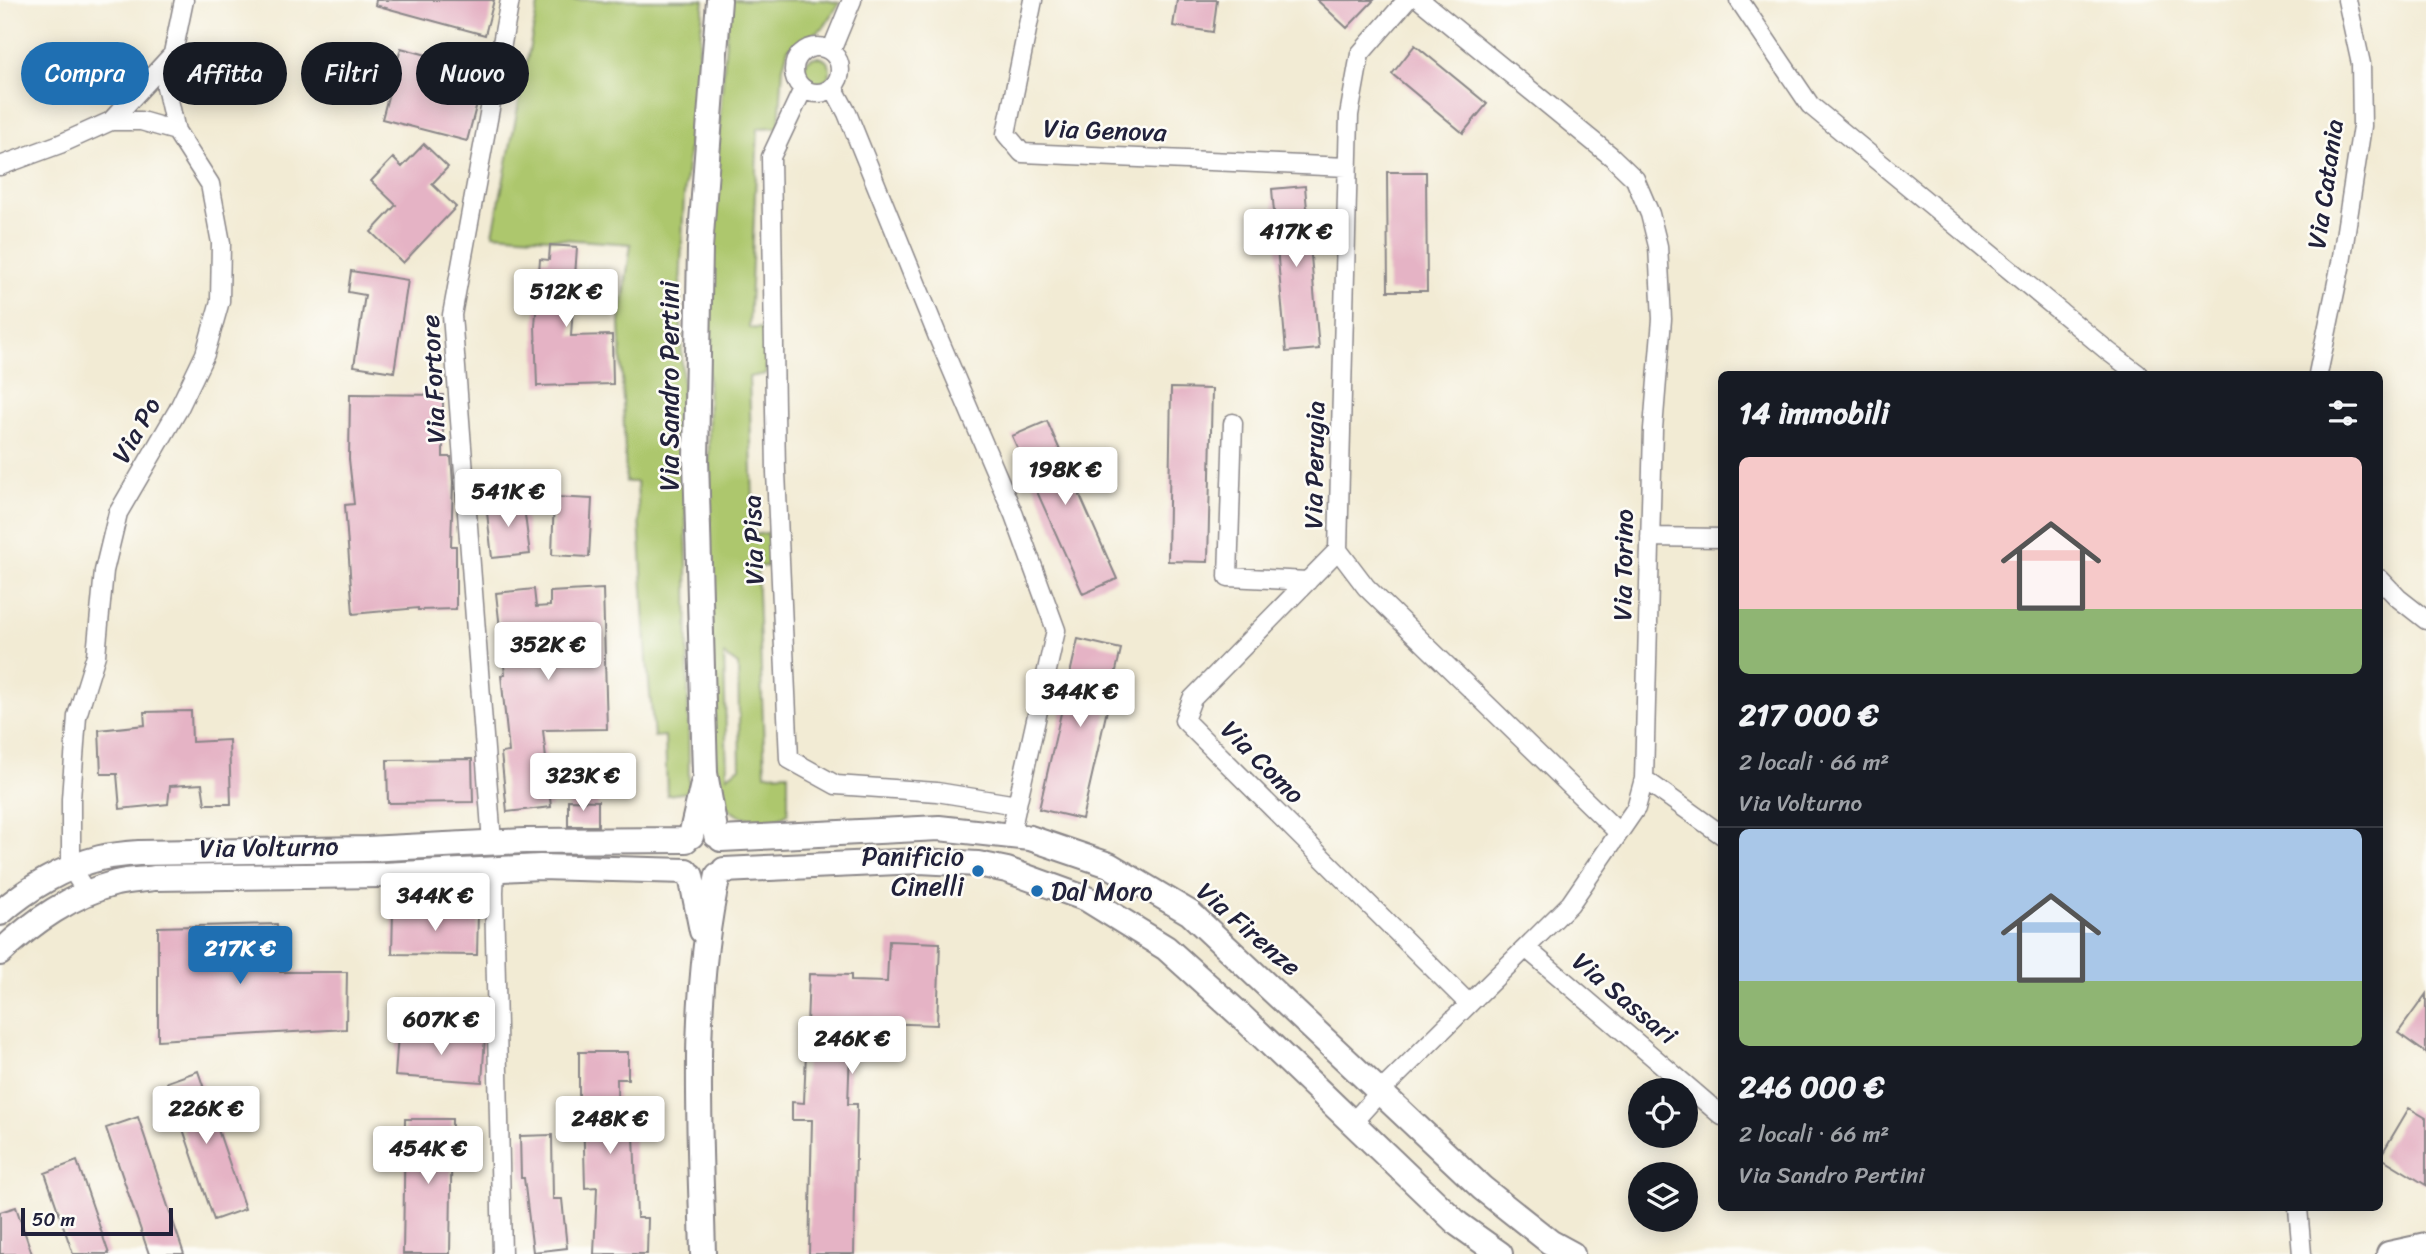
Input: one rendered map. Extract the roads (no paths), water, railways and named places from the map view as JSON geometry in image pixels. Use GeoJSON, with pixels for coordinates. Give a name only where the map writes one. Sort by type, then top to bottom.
{"type":"FeatureCollection","features":[{"type":"Feature","properties":{"kind":"street","name":"Via Po"},"geometry":{"type":"LineString","coordinates":[[175,42],[184,0]]}},
{"type":"Feature","properties":{"kind":"street","name":"Via Fortore"},"geometry":{"type":"LineString","coordinates":[[492,842],[452,315],[510,0]]}},
{"type":"Feature","properties":{"kind":"street","name":"Via Sandro Pertini"},"geometry":{"type":"LineString","coordinates":[[704,1254],[698,1054],[705,946],[721,872],[728,854],[719,837],[705,773],[696,459],[700,248],[719,0]]}},
{"type":"Feature","properties":{"kind":"street"},"geometry":{"type":"LineString","coordinates":[[831,51],[852,0]]}},
{"type":"Feature","properties":{"kind":"street","name":"Via Genova"},"geometry":{"type":"LineString","coordinates":[[1033,0],[1006,134],[1022,153],[1347,167]]}},
{"type":"Feature","properties":{"kind":"street","name":"Via Perugia"},"geometry":{"type":"LineString","coordinates":[[1407,0],[1360,54],[1349,115],[1338,550],[1366,587],[1619,833]]}},
{"type":"Feature","properties":{"kind":"street","name":"Via Torino"},"geometry":{"type":"LineString","coordinates":[[1351,1124],[1570,904],[1636,808],[1644,779],[1653,429],[1662,319],[1658,246],[1650,214],[1635,179],[1611,156],[1420,0]]}},
{"type":"Feature","properties":{"kind":"street"},"geometry":{"type":"LineString","coordinates":[[1739,0],[1810,105],[2134,371]]}},
{"type":"Feature","properties":{"kind":"street","name":"Via Catania"},"geometry":{"type":"LineString","coordinates":[[2319,371],[2346,236],[2362,126],[2361,64],[2347,0]]}},
{"type":"Feature","properties":{"kind":"street"},"geometry":{"type":"LineString","coordinates":[[808,48],[831,51],[837,57],[841,73],[833,87],[818,93],[803,89],[794,75],[796,60],[808,48]]}},
{"type":"Feature","properties":{"kind":"street"},"geometry":{"type":"LineString","coordinates":[[0,166],[60,144],[111,121],[163,65]]}},
{"type":"Feature","properties":{"kind":"street"},"geometry":{"type":"LineString","coordinates":[[833,87],[847,113],[943,350],[1014,515],[1056,629],[1010,836]]}},
{"type":"Feature","properties":{"kind":"street","name":"Via Pisa"},"geometry":{"type":"LineString","coordinates":[[803,89],[771,157],[776,472],[789,759],[836,785],[937,792],[1017,805]]}},
{"type":"Feature","properties":{"kind":"street","name":"Via Po"},"geometry":{"type":"LineString","coordinates":[[71,868],[71,799],[76,716],[96,655],[104,571],[118,513],[178,410],[205,354],[220,301],[221,243],[210,184],[176,131],[170,105]]}},
{"type":"Feature","properties":{"kind":"street"},"geometry":{"type":"LineString","coordinates":[[111,121],[141,121],[176,131]]}},
{"type":"Feature","properties":{"kind":"street"},"geometry":{"type":"LineString","coordinates":[[1233,423],[1228,578],[1308,581]]}},
{"type":"Feature","properties":{"kind":"street"},"geometry":{"type":"LineString","coordinates":[[1650,537],[1718,538]]}},
{"type":"Feature","properties":{"kind":"street","name":"Via Como"},"geometry":{"type":"LineString","coordinates":[[1338,550],[1192,699],[1184,720],[1469,1003]]}},
{"type":"Feature","properties":{"kind":"street"},"geometry":{"type":"LineString","coordinates":[[2383,582],[2426,620]]}},
{"type":"Feature","properties":{"kind":"street","name":"Via Sandro Pertini"},"geometry":{"type":"LineString","coordinates":[[705,773],[689,838],[680,856],[688,873],[705,946]]}},
{"type":"Feature","properties":{"kind":"street"},"geometry":{"type":"LineString","coordinates":[[1644,779],[1718,832]]}},
{"type":"Feature","properties":{"kind":"street","name":"Via Firenze"},"geometry":{"type":"LineString","coordinates":[[719,837],[939,828],[1030,838],[1109,866],[1190,912],[1482,1188],[1550,1242],[1572,1254]]}},
{"type":"Feature","properties":{"kind":"street"},"geometry":{"type":"LineString","coordinates":[[689,838],[704,832],[719,837]]}},
{"type":"Feature","properties":{"kind":"street","name":"Via Volturno"},"geometry":{"type":"LineString","coordinates":[[0,913],[40,884],[71,868],[102,857],[138,853],[367,849],[492,842],[689,838]]}},
{"type":"Feature","properties":{"kind":"street"},"geometry":{"type":"LineString","coordinates":[[688,873],[705,880],[721,872],[919,860],[978,864],[1007,870],[1087,899],[1166,948],[1238,1013],[1458,1224],[1500,1254]]}},
{"type":"Feature","properties":{"kind":"street","name":"Via Volturno"},"geometry":{"type":"LineString","coordinates":[[0,953],[27,929],[56,909],[87,893],[117,883],[155,878],[383,874],[540,867],[688,873]]}},
{"type":"Feature","properties":{"kind":"street"},"geometry":{"type":"LineString","coordinates":[[71,868],[87,893]]}},
{"type":"Feature","properties":{"kind":"street"},"geometry":{"type":"LineString","coordinates":[[495,869],[502,1254]]}},
{"type":"Feature","properties":{"kind":"street","name":"Via Sassari"},"geometry":{"type":"LineString","coordinates":[[1526,948],[1718,1113]]}},
{"type":"Feature","properties":{"kind":"street"},"geometry":{"type":"LineString","coordinates":[[2298,1211],[2302,1254]]}},
{"type":"Feature","properties":{"kind":"street"},"geometry":{"type":"LineString","coordinates":[[2389,1254],[2426,1246]]}},
{"type":"Feature","properties":{"kind":"place","name":"Panificio Cinelli"},"geometry":{"type":"Point","coordinates":[978,871]}},
{"type":"Feature","properties":{"kind":"place","name":"Dal Moro"},"geometry":{"type":"Point","coordinates":[1037,891]}}]}
